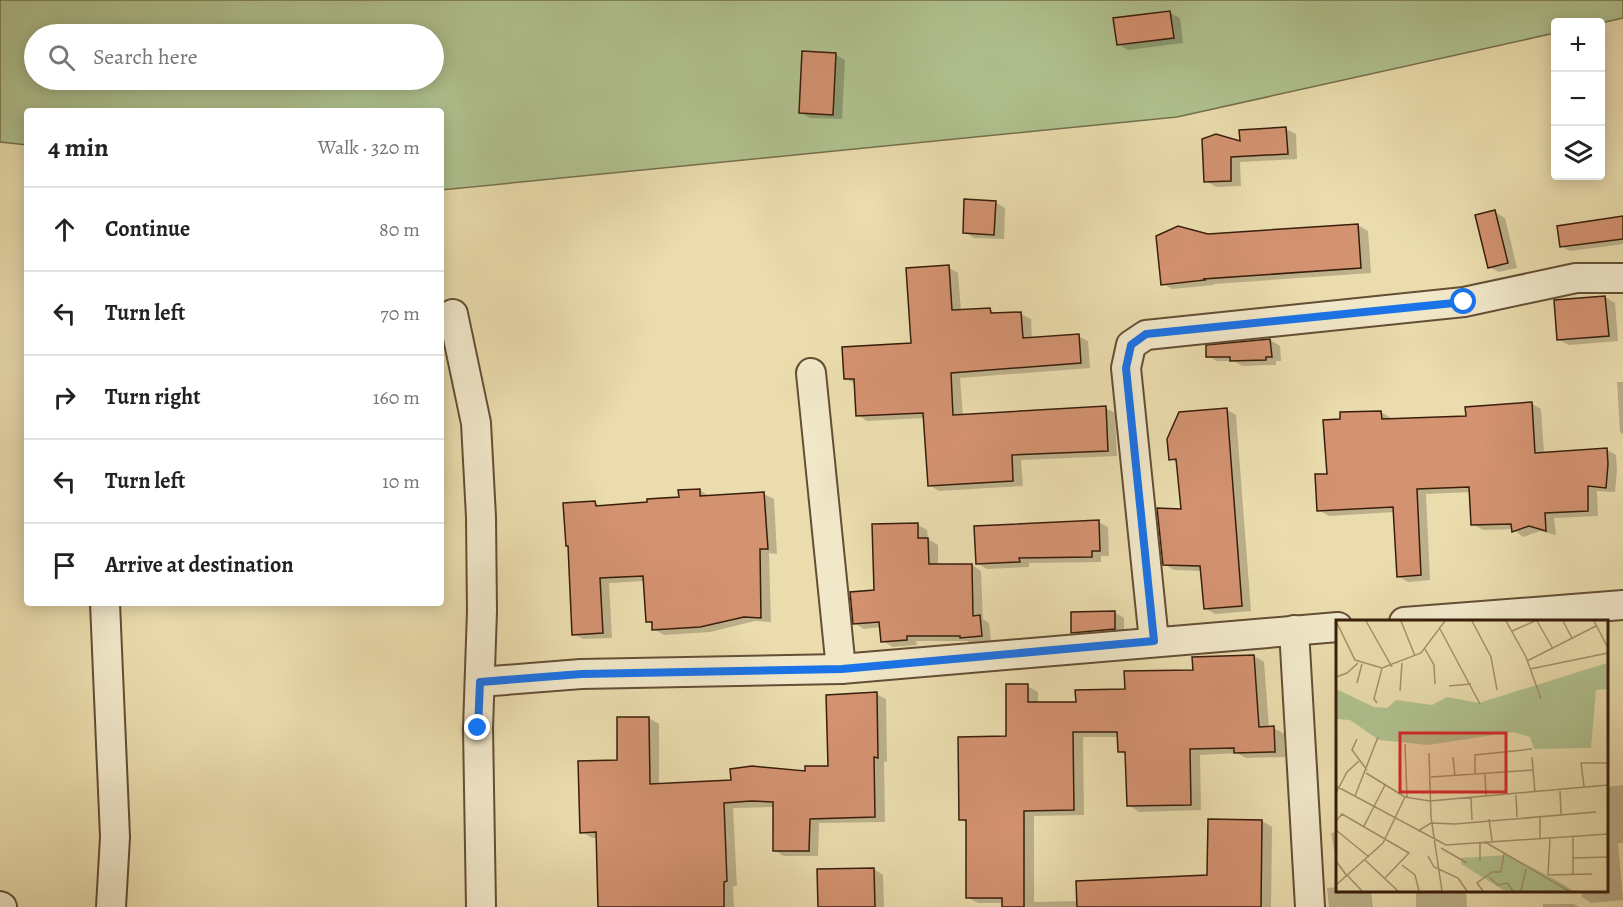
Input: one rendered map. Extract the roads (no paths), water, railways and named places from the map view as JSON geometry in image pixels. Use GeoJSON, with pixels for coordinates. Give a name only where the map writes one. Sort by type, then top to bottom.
{"type":"FeatureCollection","features":[{"type":"Feature","properties":{"kind":"street"},"geometry":{"type":"LineString","coordinates":[[1154,641],[1126,368],[1131,345],[1146,334],[1464,302],[1576,278],[1623,278]]}},
{"type":"Feature","properties":{"kind":"street"},"geometry":{"type":"LineString","coordinates":[[453,314],[476,423],[481,517],[482,611],[478,728],[481,907]]}},
{"type":"Feature","properties":{"kind":"street"},"geometry":{"type":"LineString","coordinates":[[811,373],[842,669]]}},
{"type":"Feature","properties":{"kind":"street"},"geometry":{"type":"LineString","coordinates":[[1430,620],[1623,605]]}},
{"type":"Feature","properties":{"kind":"street"},"geometry":{"type":"LineString","coordinates":[[105,606],[115,837],[111,907]]}},
{"type":"Feature","properties":{"kind":"street"},"geometry":{"type":"LineString","coordinates":[[480,682],[581,674],[842,669],[1336,627]]}},
{"type":"Feature","properties":{"kind":"street"},"geometry":{"type":"LineString","coordinates":[[1294,630],[1310,907]]}}]}
